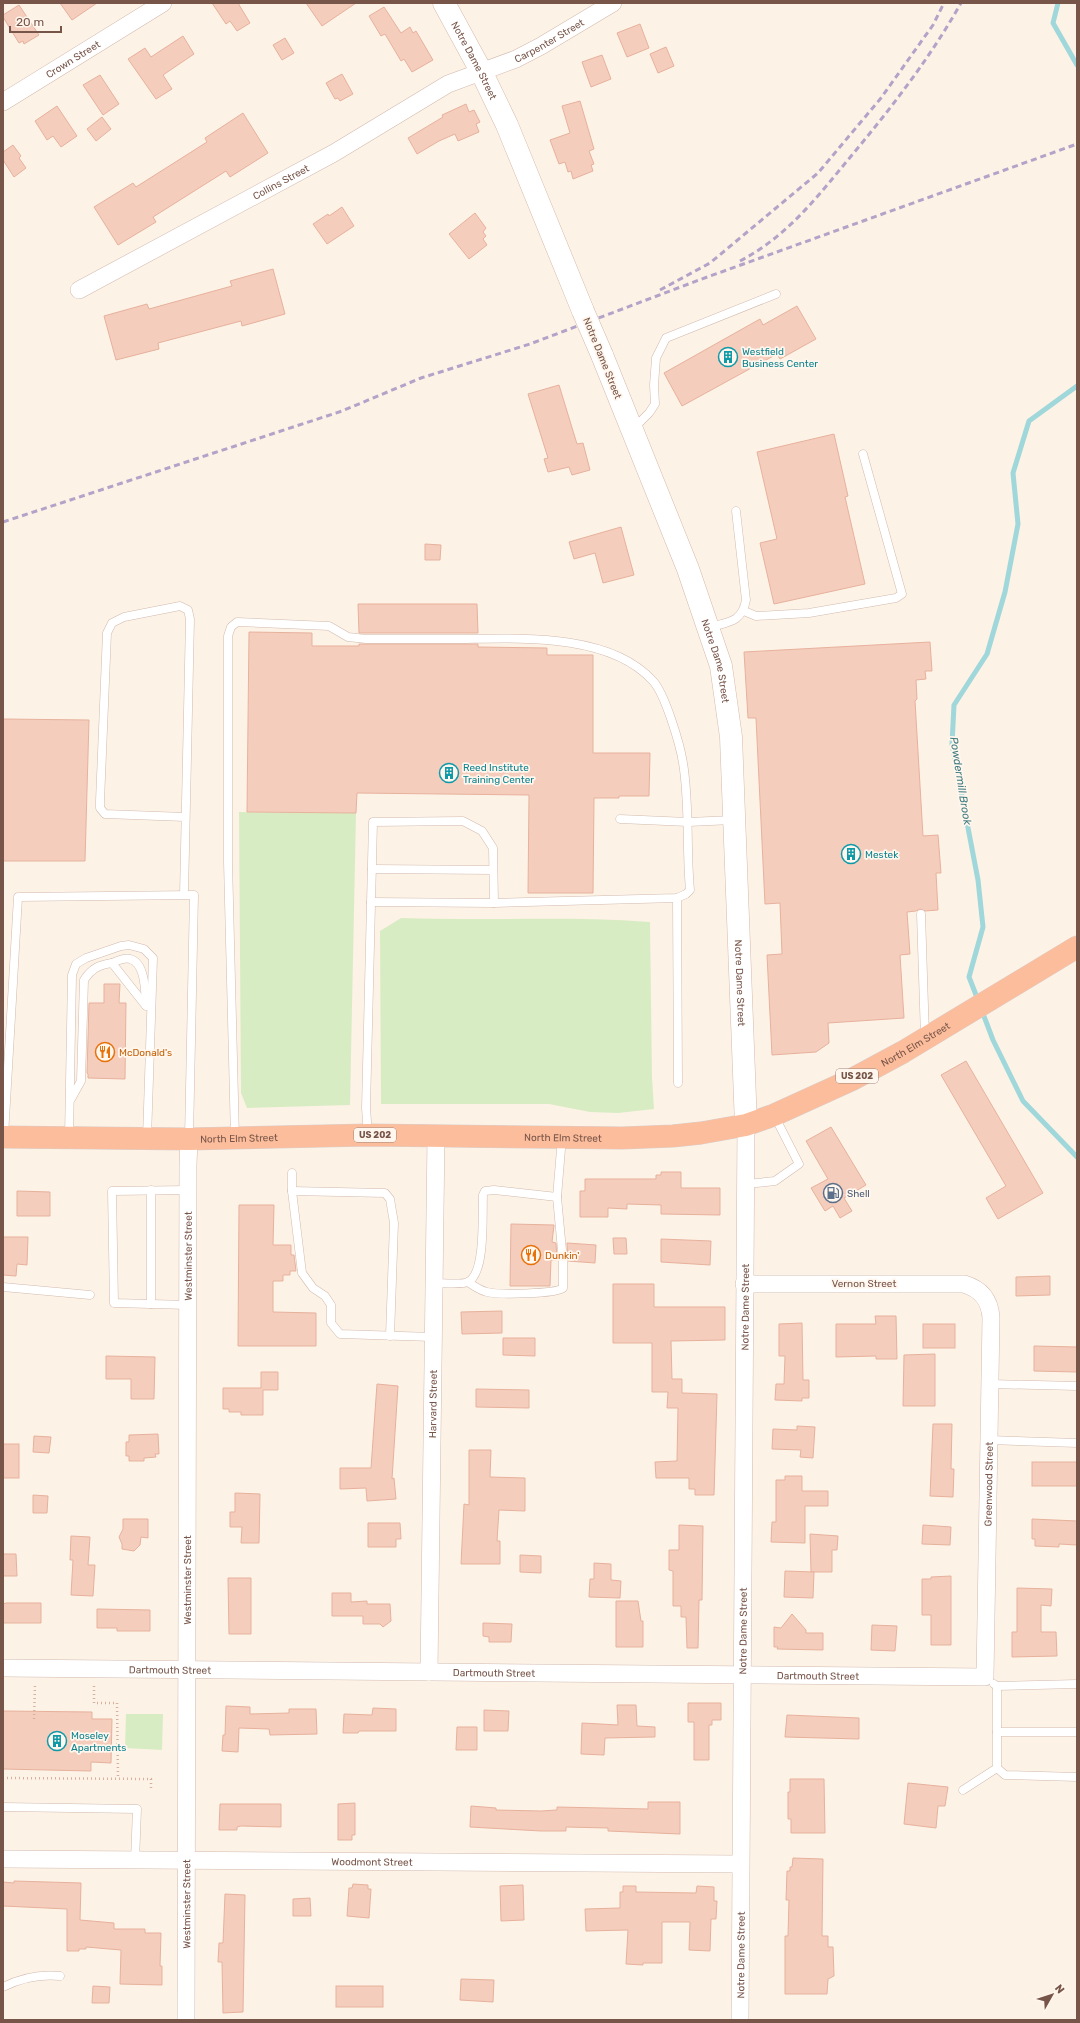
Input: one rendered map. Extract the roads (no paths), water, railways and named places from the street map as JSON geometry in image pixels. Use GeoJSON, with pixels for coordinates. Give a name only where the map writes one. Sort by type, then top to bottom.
{"type":"FeatureCollection","features":[{"type":"Feature","properties":{"kind":"highway","name":"North Elm Street"},"geometry":{"type":"LineString","coordinates":[[3,1137],[235,1139],[368,1135],[562,1136],[622,1138],[673,1136],[746,1125],[774,1115],[851,1080],[1077,947]]}},
{"type":"Feature","properties":{"kind":"main road","name":"Notre Dame Street"},"geometry":{"type":"LineString","coordinates":[[444,3],[481,71],[507,125],[688,568],[710,627],[721,666],[727,697],[731,736],[746,1125]]}},
{"type":"Feature","properties":{"kind":"street","name":"Crown Street"},"geometry":{"type":"LineString","coordinates":[[3,102],[163,3]]}},
{"type":"Feature","properties":{"kind":"street","name":"Carpenter Street"},"geometry":{"type":"LineString","coordinates":[[481,71],[498,67],[542,46],[613,3]]}},
{"type":"Feature","properties":{"kind":"street","name":"Collins Street"},"geometry":{"type":"LineString","coordinates":[[78,290],[334,154],[448,84],[481,71]]}},
{"type":"Feature","properties":{"kind":"street","name":"Notre Dame Street"},"geometry":{"type":"LineString","coordinates":[[740,2020],[744,1284],[747,1184],[746,1125]]}},
{"type":"Feature","properties":{"kind":"street","name":"Harvard Street"},"geometry":{"type":"LineString","coordinates":[[429,1672],[436,1136]]}},
{"type":"Feature","properties":{"kind":"street","name":"Westminster Street"},"geometry":{"type":"LineString","coordinates":[[186,2020],[189,1139]]}},
{"type":"Feature","properties":{"kind":"street","name":"Vernon Street"},"geometry":{"type":"LineString","coordinates":[[744,1284],[957,1283],[973,1287],[981,1292]]}},
{"type":"Feature","properties":{"kind":"street","name":"Greenwood Street"},"geometry":{"type":"LineString","coordinates":[[981,1292],[987,1301],[990,1310],[989,1440],[991,1681]]}},
{"type":"Feature","properties":{"kind":"street","name":"Dartmouth Street"},"geometry":{"type":"LineString","coordinates":[[3,1668],[741,1676],[991,1681]]}},
{"type":"Feature","properties":{"kind":"street","name":"Woodmont Street"},"geometry":{"type":"LineString","coordinates":[[3,1859],[186,1862],[429,1861],[740,1864]]}},
{"type":"Feature","properties":{"kind":"lane"},"geometry":{"type":"LineString","coordinates":[[632,430],[649,413],[655,404],[654,385],[656,358],[666,338],[776,294]]}},
{"type":"Feature","properties":{"kind":"lane"},"geometry":{"type":"LineString","coordinates":[[744,611],[756,616],[809,613],[896,598],[902,594],[863,454]]}},
{"type":"Feature","properties":{"kind":"lane"},"geometry":{"type":"LineString","coordinates":[[710,627],[736,620],[744,611],[746,600],[736,511]]}},
{"type":"Feature","properties":{"kind":"lane"},"geometry":{"type":"LineString","coordinates":[[184,895],[190,619],[188,610],[180,606],[124,617],[112,623],[107,633],[100,808],[105,814],[185,817]]}},
{"type":"Feature","properties":{"kind":"lane"},"geometry":{"type":"LineString","coordinates":[[235,1139],[228,862],[228,636],[231,627],[237,622],[329,626],[348,637],[366,639],[538,638],[585,646],[611,653],[640,668],[654,681],[664,698],[683,762],[688,822],[690,890],[686,894],[677,898],[494,902],[371,902]]}},
{"type":"Feature","properties":{"kind":"lane"},"geometry":{"type":"LineString","coordinates":[[620,818],[688,822],[734,820]]}},
{"type":"Feature","properties":{"kind":"lane"},"geometry":{"type":"LineString","coordinates":[[368,1135],[366,1108],[373,822],[463,821],[482,831],[493,848],[494,902]]}},
{"type":"Feature","properties":{"kind":"lane"},"geometry":{"type":"LineString","coordinates":[[372,869],[493,870]]}},
{"type":"Feature","properties":{"kind":"lane"},"geometry":{"type":"LineString","coordinates":[[3,1137],[18,897],[194,895],[189,1139]]}},
{"type":"Feature","properties":{"kind":"lane"},"geometry":{"type":"LineString","coordinates":[[677,898],[678,1083]]}},
{"type":"Feature","properties":{"kind":"lane"},"geometry":{"type":"LineString","coordinates":[[922,914],[924,1038]]}},
{"type":"Feature","properties":{"kind":"lane"},"geometry":{"type":"LineString","coordinates":[[69,1138],[72,975],[76,964],[86,958],[121,946],[135,946],[144,949],[153,958],[147,1139]]}},
{"type":"Feature","properties":{"kind":"lane"},"geometry":{"type":"LineString","coordinates":[[70,1102],[80,1081],[84,980],[95,967],[126,959],[133,960],[136,963],[143,976],[150,1036]]}},
{"type":"Feature","properties":{"kind":"lane"},"geometry":{"type":"LineString","coordinates":[[112,963],[146,1006]]}},
{"type":"Feature","properties":{"kind":"lane"},"geometry":{"type":"LineString","coordinates":[[747,1184],[775,1181],[799,1164],[774,1115]]}},
{"type":"Feature","properties":{"kind":"lane"},"geometry":{"type":"LineString","coordinates":[[468,1282],[478,1289],[488,1292],[541,1293],[560,1291],[563,1288],[563,1261],[557,1197],[562,1136]]}},
{"type":"Feature","properties":{"kind":"lane"},"geometry":{"type":"LineString","coordinates":[[292,1173],[292,1191],[302,1273],[313,1288],[325,1296],[330,1305],[331,1324],[340,1334],[433,1337]]}},
{"type":"Feature","properties":{"kind":"lane"},"geometry":{"type":"LineString","coordinates":[[188,1190],[112,1190],[114,1303],[188,1305]]}},
{"type":"Feature","properties":{"kind":"lane"},"geometry":{"type":"LineString","coordinates":[[151,1190],[151,1304]]}},
{"type":"Feature","properties":{"kind":"lane"},"geometry":{"type":"LineString","coordinates":[[434,1283],[468,1282],[476,1276],[480,1263],[483,1195],[485,1191],[494,1190],[557,1197]]}},
{"type":"Feature","properties":{"kind":"lane"},"geometry":{"type":"LineString","coordinates":[[292,1191],[385,1193],[390,1199],[394,1223],[390,1336]]}},
{"type":"Feature","properties":{"kind":"lane"},"geometry":{"type":"LineString","coordinates":[[3,1287],[90,1294]]}},
{"type":"Feature","properties":{"kind":"lane"},"geometry":{"type":"LineString","coordinates":[[990,1384],[1077,1386]]}},
{"type":"Feature","properties":{"kind":"lane"},"geometry":{"type":"LineString","coordinates":[[989,1440],[1077,1443]]}},
{"type":"Feature","properties":{"kind":"lane"},"geometry":{"type":"LineString","coordinates":[[997,1768],[997,1732],[991,1681],[1077,1684]]}},
{"type":"Feature","properties":{"kind":"lane"},"geometry":{"type":"LineString","coordinates":[[997,1732],[1077,1732]]}},
{"type":"Feature","properties":{"kind":"lane"},"geometry":{"type":"LineString","coordinates":[[997,1768],[1005,1774],[1077,1777]]}},
{"type":"Feature","properties":{"kind":"lane"},"geometry":{"type":"LineString","coordinates":[[963,1790],[997,1768]]}},
{"type":"Feature","properties":{"kind":"lane"},"geometry":{"type":"LineString","coordinates":[[3,1807],[137,1809],[136,1861]]}},
{"type":"Feature","properties":{"kind":"lane"},"geometry":{"type":"LineString","coordinates":[[3,1987],[18,1980],[48,1975],[60,1976]]}},
{"type":"Feature","properties":{"kind":"waterway","name":"Powdermill Brook"},"geometry":{"type":"LineString","coordinates":[[1058,3],[1053,23],[1077,65]]}},
{"type":"Feature","properties":{"kind":"waterway","name":"Powdermill Brook"},"geometry":{"type":"LineString","coordinates":[[978,1000],[969,977],[983,927],[978,880],[952,744],[954,705],[987,654],[1005,592],[1018,524],[1013,473],[1029,421],[1077,386]]}},
{"type":"Feature","properties":{"kind":"waterway","name":"Powdermill Brook"},"geometry":{"type":"LineString","coordinates":[[982,1011],[993,1040],[1023,1101],[1077,1157]]}},
{"type":"Feature","properties":{"kind":"railway"},"geometry":{"type":"LineString","coordinates":[[660,290],[710,263],[818,173],[881,98],[933,25],[944,3]]}},
{"type":"Feature","properties":{"kind":"railway"},"geometry":{"type":"LineString","coordinates":[[740,261],[773,240],[788,227],[827,185],[882,119],[910,82],[937,43],[961,3]]}},
{"type":"Feature","properties":{"kind":"railway"},"geometry":{"type":"LineString","coordinates":[[3,522],[342,411],[421,378],[530,344],[699,280],[1077,144]]}},
{"type":"Feature","properties":{"kind":"place","name":"Westfield Business Center"},"geometry":{"type":"Point","coordinates":[728,357]}},
{"type":"Feature","properties":{"kind":"place","name":"Reed Institute Training Center"},"geometry":{"type":"Point","coordinates":[449,773]}},
{"type":"Feature","properties":{"kind":"place","name":"Mestek"},"geometry":{"type":"Point","coordinates":[851,854]}},
{"type":"Feature","properties":{"kind":"place","name":"McDonald's"},"geometry":{"type":"Point","coordinates":[105,1052]}},
{"type":"Feature","properties":{"kind":"place","name":"Shell"},"geometry":{"type":"Point","coordinates":[833,1193]}},
{"type":"Feature","properties":{"kind":"place","name":"Dunkin'"},"geometry":{"type":"Point","coordinates":[531,1255]}},
{"type":"Feature","properties":{"kind":"place","name":"Moseley Apartments"},"geometry":{"type":"Point","coordinates":[57,1741]}}]}
